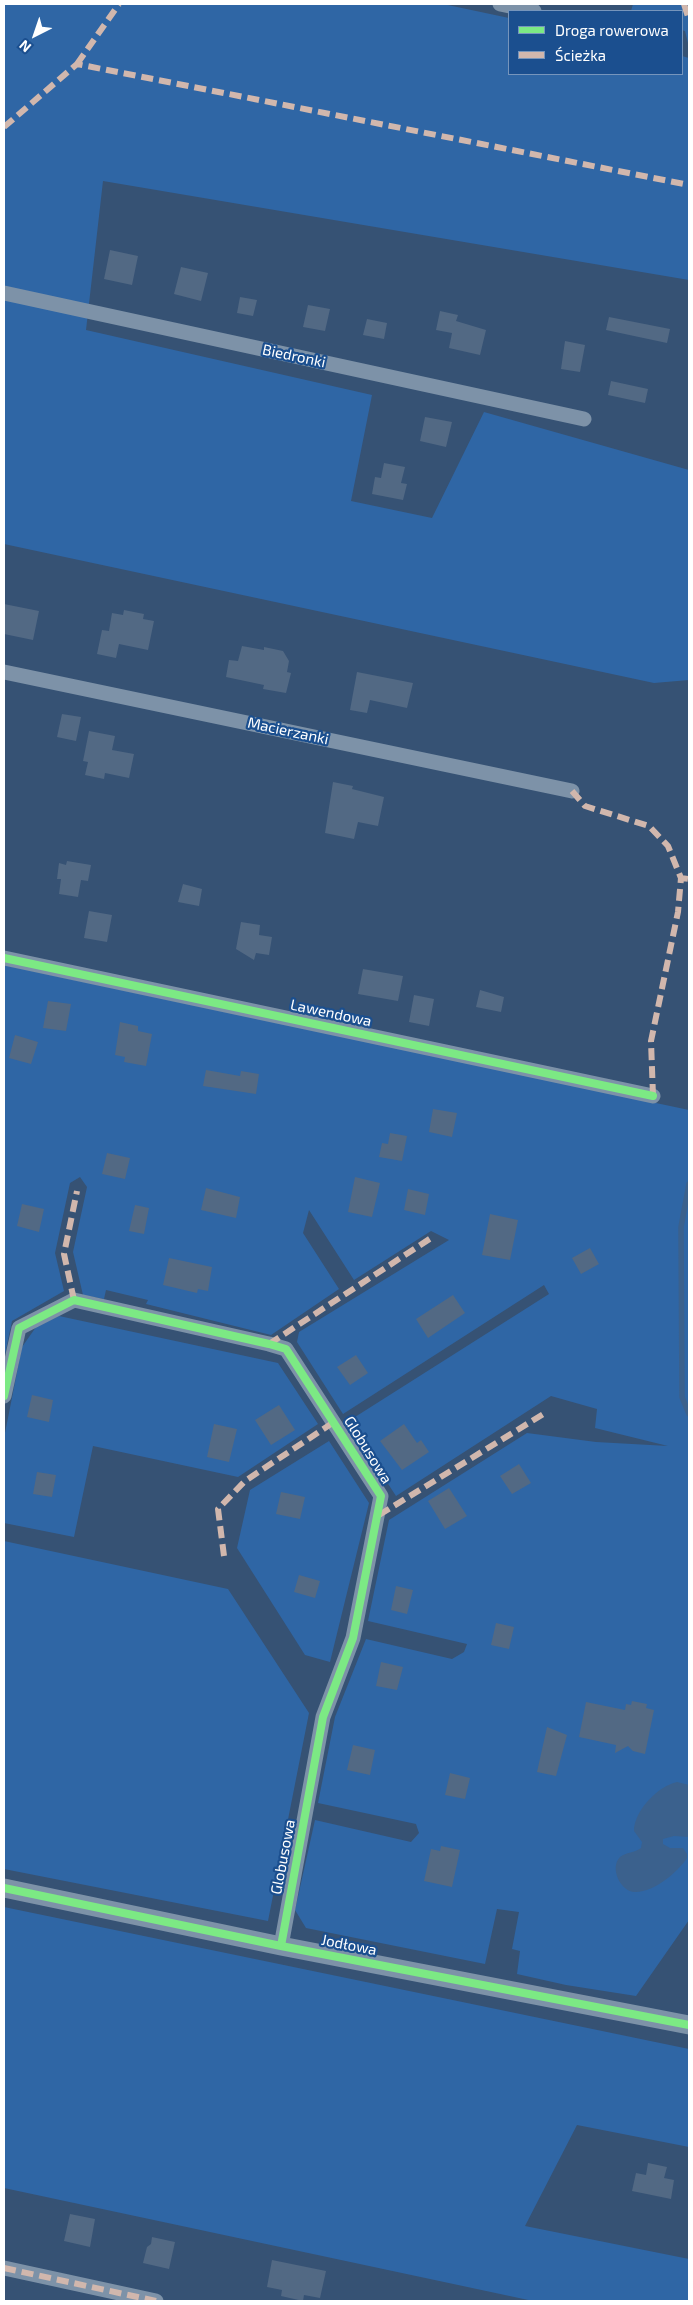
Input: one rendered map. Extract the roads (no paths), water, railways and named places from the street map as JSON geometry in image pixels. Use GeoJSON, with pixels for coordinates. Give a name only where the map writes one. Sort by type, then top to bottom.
{"type":"FeatureCollection","features":[{"type":"Feature","properties":{"kind":"street"},"geometry":{"type":"LineString","coordinates":[[500,4],[529,10]]}},
{"type":"Feature","properties":{"kind":"street","name":"Biedronki"},"geometry":{"type":"LineString","coordinates":[[4,293],[584,419]]}},
{"type":"Feature","properties":{"kind":"street","name":"Macierzanki"},"geometry":{"type":"LineString","coordinates":[[4,672],[572,791]]}},
{"type":"Feature","properties":{"kind":"street","name":"Lawendowa"},"geometry":{"type":"LineString","coordinates":[[4,958],[653,1096]]}},
{"type":"Feature","properties":{"kind":"street","name":"Globusowa"},"geometry":{"type":"LineString","coordinates":[[4,1396],[19,1328],[74,1300],[269,1344],[286,1349],[381,1496],[353,1638],[323,1718],[281,1946]]}},
{"type":"Feature","properties":{"kind":"street","name":"Jodłowa"},"geometry":{"type":"LineString","coordinates":[[4,1888],[281,1946],[689,2025]]}},
{"type":"Feature","properties":{"kind":"street"},"geometry":{"type":"LineString","coordinates":[[4,2268],[156,2301]]}},
{"type":"Feature","properties":{"kind":"waterway"},"geometry":{"type":"LineString","coordinates":[[689,1184],[681,1227],[682,1397],[689,1414]]}}]}
